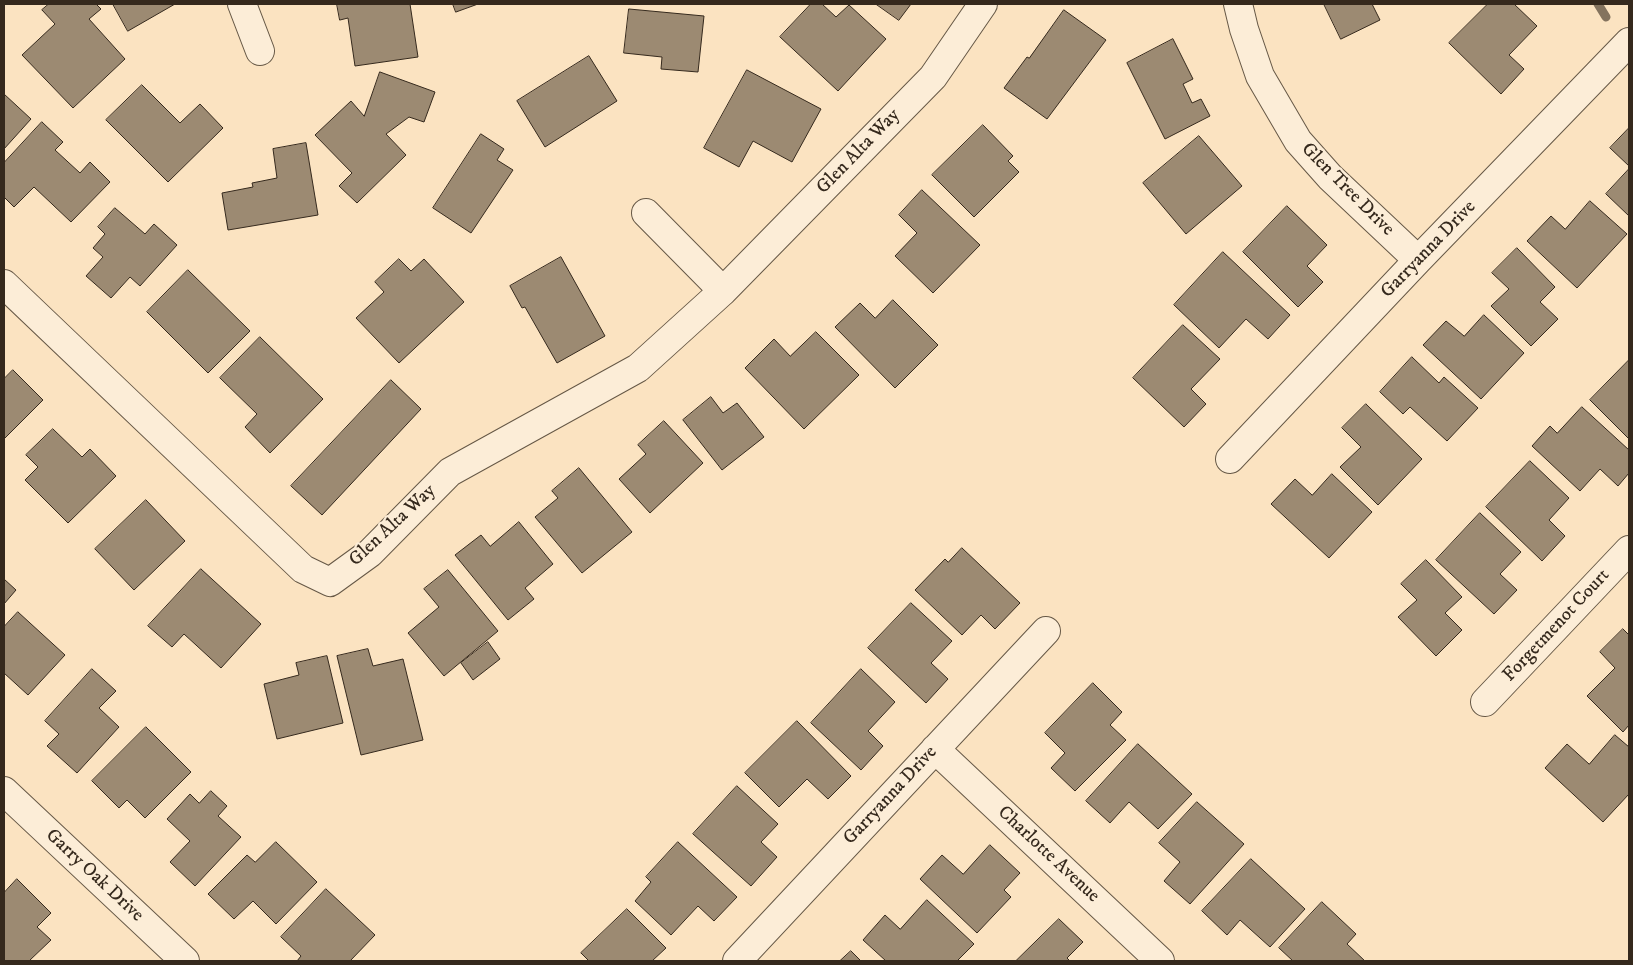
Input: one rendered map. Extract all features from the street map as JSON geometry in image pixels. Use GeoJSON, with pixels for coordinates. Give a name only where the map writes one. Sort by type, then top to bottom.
{"type":"FeatureCollection","features":[{"type":"Feature","properties":{"kind":"street"},"geometry":{"type":"LineString","coordinates":[[242,4],[260,51]]}},
{"type":"Feature","properties":{"kind":"street","name":"Glen Alta Way"},"geometry":{"type":"LineString","coordinates":[[4,284],[303,569],[330,582],[370,553],[450,472],[638,368],[723,291],[933,77],[983,4]]}},
{"type":"Feature","properties":{"kind":"street","name":"Glen Tree Drive"},"geometry":{"type":"LineString","coordinates":[[1238,4],[1244,29],[1260,76],[1298,141],[1330,177],[1418,260]]}},
{"type":"Feature","properties":{"kind":"street","name":"Garryanna Drive"},"geometry":{"type":"LineString","coordinates":[[1230,459],[1418,260],[1629,42]]}},
{"type":"Feature","properties":{"kind":"street"},"geometry":{"type":"LineString","coordinates":[[646,213],[723,291]]}},
{"type":"Feature","properties":{"kind":"street","name":"Forgetmenot Court"},"geometry":{"type":"LineString","coordinates":[[1485,702],[1629,550]]}},
{"type":"Feature","properties":{"kind":"street","name":"Garryanna Drive"},"geometry":{"type":"LineString","coordinates":[[736,961],[1046,631]]}},
{"type":"Feature","properties":{"kind":"street","name":"Charlotte Avenue"},"geometry":{"type":"LineString","coordinates":[[935,749],[1160,961]]}},
{"type":"Feature","properties":{"kind":"street","name":"Garry Oak Drive"},"geometry":{"type":"LineString","coordinates":[[4,791],[185,961]]}},
{"type":"Feature","properties":{"kind":"building"},"geometry":{"type":"Polygon","coordinates":[[[49,4],[96,4],[101,9],[89,19],[125,59],[73,108],[22,55],[55,24],[42,10],[49,4]]]}},
{"type":"Feature","properties":{"kind":"building"},"geometry":{"type":"Polygon","coordinates":[[[113,4],[175,4],[128,31],[113,4]]]}},
{"type":"Feature","properties":{"kind":"building"},"geometry":{"type":"Polygon","coordinates":[[[337,4],[410,4],[418,57],[355,66],[348,18],[340,20],[337,4]]]}},
{"type":"Feature","properties":{"kind":"building"},"geometry":{"type":"Polygon","coordinates":[[[453,4],[478,4],[456,12],[453,4]]]}},
{"type":"Feature","properties":{"kind":"building"},"geometry":{"type":"Polygon","coordinates":[[[811,4],[822,4],[836,17],[849,5],[886,39],[838,91],[780,37],[811,4]]]}},
{"type":"Feature","properties":{"kind":"building"},"geometry":{"type":"Polygon","coordinates":[[[876,4],[911,4],[899,20],[876,4]]]}},
{"type":"Feature","properties":{"kind":"building"},"geometry":{"type":"Polygon","coordinates":[[[1324,4],[1372,4],[1380,20],[1341,39],[1324,4]]]}},
{"type":"Feature","properties":{"kind":"building"},"geometry":{"type":"Polygon","coordinates":[[[1488,4],[1514,4],[1537,26],[1509,55],[1524,69],[1501,94],[1449,43],[1488,4]]]}},
{"type":"Feature","properties":{"kind":"building"},"geometry":{"type":"Polygon","coordinates":[[[629,9],[704,16],[698,72],[661,69],[662,57],[624,53],[629,9]]]}},
{"type":"Feature","properties":{"kind":"building"},"geometry":{"type":"Polygon","coordinates":[[[1064,10],[1106,40],[1047,119],[1004,88],[1027,57],[1029,58],[1064,10]]]}},
{"type":"Feature","properties":{"kind":"building"},"geometry":{"type":"Polygon","coordinates":[[[1173,39],[1193,79],[1183,84],[1192,103],[1201,99],[1210,116],[1165,139],[1127,63],[1173,39]]]}},
{"type":"Feature","properties":{"kind":"building"},"geometry":{"type":"Polygon","coordinates":[[[589,56],[617,101],[545,147],[517,101],[589,56]]]}},
{"type":"Feature","properties":{"kind":"building"},"geometry":{"type":"Polygon","coordinates":[[[747,70],[821,109],[792,162],[753,141],[739,167],[704,148],[747,70]]]}},
{"type":"Feature","properties":{"kind":"building"},"geometry":{"type":"Polygon","coordinates":[[[380,72],[435,92],[424,122],[409,117],[386,134],[406,155],[357,203],[339,186],[352,173],[315,135],[351,101],[364,116],[380,72]]]}},
{"type":"Feature","properties":{"kind":"building"},"geometry":{"type":"Polygon","coordinates":[[[142,85],[180,123],[200,104],[223,128],[168,182],[106,120],[142,85]]]}},
{"type":"Feature","properties":{"kind":"building"},"geometry":{"type":"Polygon","coordinates":[[[4,94],[31,119],[4,149],[4,94]]]}},
{"type":"Feature","properties":{"kind":"building"},"geometry":{"type":"Polygon","coordinates":[[[42,122],[63,142],[55,150],[80,173],[90,162],[110,182],[71,222],[34,187],[14,207],[4,197],[4,163],[42,122]]]}},
{"type":"Feature","properties":{"kind":"building"},"geometry":{"type":"Polygon","coordinates":[[[983,125],[1013,156],[1008,161],[1019,172],[974,217],[932,175],[983,125]]]}},
{"type":"Feature","properties":{"kind":"building"},"geometry":{"type":"Polygon","coordinates":[[[1629,128],[1629,166],[1610,148],[1629,128]]]}},
{"type":"Feature","properties":{"kind":"building"},"geometry":{"type":"Polygon","coordinates":[[[481,134],[504,149],[497,160],[513,170],[471,233],[433,208],[481,134]]]}},
{"type":"Feature","properties":{"kind":"building"},"geometry":{"type":"Polygon","coordinates":[[[1199,136],[1242,186],[1186,234],[1143,183],[1199,136]]]}},
{"type":"Feature","properties":{"kind":"building"},"geometry":{"type":"Polygon","coordinates":[[[306,143],[318,215],[228,230],[222,193],[253,187],[252,183],[277,178],[273,149],[306,143]]]}},
{"type":"Feature","properties":{"kind":"building"},"geometry":{"type":"Polygon","coordinates":[[[1629,169],[1629,216],[1606,194],[1629,169]]]}},
{"type":"Feature","properties":{"kind":"building"},"geometry":{"type":"Polygon","coordinates":[[[922,190],[980,245],[933,293],[895,256],[917,233],[899,215],[922,190]]]}},
{"type":"Feature","properties":{"kind":"building"},"geometry":{"type":"Polygon","coordinates":[[[1590,201],[1627,234],[1577,288],[1527,241],[1551,216],[1565,229],[1590,201]]]}},
{"type":"Feature","properties":{"kind":"building"},"geometry":{"type":"Polygon","coordinates":[[[1287,206],[1327,245],[1307,266],[1323,282],[1298,307],[1243,252],[1287,206]]]}},
{"type":"Feature","properties":{"kind":"building"},"geometry":{"type":"Polygon","coordinates":[[[115,208],[145,234],[154,224],[177,245],[140,286],[130,277],[111,298],[86,276],[103,257],[93,248],[105,234],[98,227],[115,208]]]}},
{"type":"Feature","properties":{"kind":"building"},"geometry":{"type":"Polygon","coordinates":[[[1517,248],[1555,287],[1540,302],[1558,319],[1531,346],[1491,306],[1509,289],[1492,273],[1517,248]]]}},
{"type":"Feature","properties":{"kind":"building"},"geometry":{"type":"Polygon","coordinates":[[[1223,252],[1290,315],[1268,339],[1246,319],[1219,348],[1174,305],[1223,252]]]}},
{"type":"Feature","properties":{"kind":"building"},"geometry":{"type":"Polygon","coordinates":[[[561,257],[605,336],[557,363],[525,307],[522,308],[510,286],[561,257]]]}},
{"type":"Feature","properties":{"kind":"building"},"geometry":{"type":"Polygon","coordinates":[[[399,259],[411,271],[424,259],[464,302],[399,363],[356,318],[384,292],[375,282],[399,259]]]}},
{"type":"Feature","properties":{"kind":"building"},"geometry":{"type":"Polygon","coordinates":[[[188,270],[250,331],[208,373],[147,312],[188,270]]]}},
{"type":"Feature","properties":{"kind":"building"},"geometry":{"type":"Polygon","coordinates":[[[893,300],[938,345],[895,388],[835,327],[860,303],[875,318],[893,300]]]}},
{"type":"Feature","properties":{"kind":"building"},"geometry":{"type":"Polygon","coordinates":[[[1484,315],[1524,353],[1481,399],[1423,345],[1446,321],[1464,336],[1484,315]]]}},
{"type":"Feature","properties":{"kind":"building"},"geometry":{"type":"Polygon","coordinates":[[[1183,325],[1220,359],[1191,389],[1206,404],[1184,427],[1133,378],[1183,325]]]}},
{"type":"Feature","properties":{"kind":"building"},"geometry":{"type":"Polygon","coordinates":[[[816,332],[859,375],[804,429],[745,368],[774,339],[790,356],[816,332]]]}},
{"type":"Feature","properties":{"kind":"building"},"geometry":{"type":"Polygon","coordinates":[[[260,337],[323,399],[270,453],[245,427],[257,414],[220,378],[260,337]]]}},
{"type":"Feature","properties":{"kind":"building"},"geometry":{"type":"Polygon","coordinates":[[[1412,357],[1439,383],[1444,377],[1478,408],[1447,441],[1410,407],[1403,414],[1380,392],[1412,357]]]}},
{"type":"Feature","properties":{"kind":"building"},"geometry":{"type":"Polygon","coordinates":[[[1629,360],[1629,439],[1590,400],[1629,360]]]}},
{"type":"Feature","properties":{"kind":"building"},"geometry":{"type":"Polygon","coordinates":[[[13,370],[43,400],[4,439],[4,379],[13,370]]]}},
{"type":"Feature","properties":{"kind":"building"},"geometry":{"type":"Polygon","coordinates":[[[391,380],[421,409],[322,515],[291,486],[391,380]]]}},
{"type":"Feature","properties":{"kind":"building"},"geometry":{"type":"Polygon","coordinates":[[[711,397],[723,413],[737,403],[764,437],[722,470],[683,420],[711,397]]]}},
{"type":"Feature","properties":{"kind":"building"},"geometry":{"type":"Polygon","coordinates":[[[1366,404],[1422,459],[1378,505],[1340,467],[1361,447],[1342,428],[1366,404]]]}},
{"type":"Feature","properties":{"kind":"building"},"geometry":{"type":"Polygon","coordinates":[[[1582,407],[1629,450],[1629,473],[1618,486],[1600,469],[1580,491],[1532,446],[1550,426],[1557,433],[1582,407]]]}},
{"type":"Feature","properties":{"kind":"building"},"geometry":{"type":"Polygon","coordinates":[[[664,421],[703,463],[650,513],[619,479],[646,454],[638,445],[664,421]]]}},
{"type":"Feature","properties":{"kind":"building"},"geometry":{"type":"Polygon","coordinates":[[[53,429],[82,457],[90,449],[116,476],[68,523],[25,480],[38,467],[26,455],[53,429]]]}},
{"type":"Feature","properties":{"kind":"building"},"geometry":{"type":"Polygon","coordinates":[[[1530,461],[1569,498],[1549,520],[1565,536],[1542,561],[1486,507],[1530,461]]]}},
{"type":"Feature","properties":{"kind":"building"},"geometry":{"type":"Polygon","coordinates":[[[579,468],[632,532],[582,573],[535,517],[558,498],[552,491],[579,468]]]}},
{"type":"Feature","properties":{"kind":"building"},"geometry":{"type":"Polygon","coordinates":[[[1332,474],[1372,512],[1329,558],[1271,504],[1295,479],[1312,495],[1332,474]]]}},
{"type":"Feature","properties":{"kind":"building"},"geometry":{"type":"Polygon","coordinates":[[[146,500],[185,541],[134,590],[95,549],[146,500]]]}},
{"type":"Feature","properties":{"kind":"building"},"geometry":{"type":"Polygon","coordinates":[[[1480,513],[1521,552],[1500,574],[1517,590],[1494,614],[1436,560],[1480,513]]]}},
{"type":"Feature","properties":{"kind":"building"},"geometry":{"type":"Polygon","coordinates":[[[519,522],[553,564],[525,588],[534,599],[508,620],[455,555],[481,535],[490,546],[519,522]]]}},
{"type":"Feature","properties":{"kind":"building"},"geometry":{"type":"Polygon","coordinates":[[[962,548],[1020,603],[995,629],[981,615],[962,635],[915,590],[945,559],[948,562],[962,548]]]}},
{"type":"Feature","properties":{"kind":"building"},"geometry":{"type":"Polygon","coordinates":[[[1426,560],[1462,597],[1445,613],[1462,630],[1436,656],[1398,617],[1417,600],[1401,584],[1426,560]]]}},
{"type":"Feature","properties":{"kind":"building"},"geometry":{"type":"Polygon","coordinates":[[[201,569],[261,624],[221,668],[184,634],[172,647],[148,626],[201,569]]]}},
{"type":"Feature","properties":{"kind":"building"},"geometry":{"type":"Polygon","coordinates":[[[448,570],[498,631],[444,676],[408,633],[439,607],[424,589],[448,570]]]}},
{"type":"Feature","properties":{"kind":"building"},"geometry":{"type":"Polygon","coordinates":[[[4,579],[16,590],[4,604],[4,579]]]}},
{"type":"Feature","properties":{"kind":"building"},"geometry":{"type":"Polygon","coordinates":[[[911,603],[952,641],[931,663],[948,679],[926,703],[868,648],[911,603]]]}},
{"type":"Feature","properties":{"kind":"building"},"geometry":{"type":"Polygon","coordinates":[[[18,612],[65,655],[28,695],[4,673],[4,627],[18,612]]]}},
{"type":"Feature","properties":{"kind":"building"},"geometry":{"type":"Polygon","coordinates":[[[1623,629],[1629,635],[1629,725],[1623,732],[1587,696],[1615,668],[1600,652],[1623,629]]]}},
{"type":"Feature","properties":{"kind":"building"},"geometry":{"type":"Polygon","coordinates":[[[488,642],[500,659],[473,680],[461,663],[488,642]]]}},
{"type":"Feature","properties":{"kind":"building"},"geometry":{"type":"Polygon","coordinates":[[[368,649],[373,666],[403,659],[423,740],[361,755],[337,656],[368,649]]]}},
{"type":"Feature","properties":{"kind":"building"},"geometry":{"type":"Polygon","coordinates":[[[327,656],[343,723],[277,739],[264,684],[299,675],[296,663],[327,656]]]}},
{"type":"Feature","properties":{"kind":"building"},"geometry":{"type":"Polygon","coordinates":[[[92,669],[116,691],[99,708],[119,727],[77,773],[47,746],[59,734],[45,721],[92,669]]]}},
{"type":"Feature","properties":{"kind":"building"},"geometry":{"type":"Polygon","coordinates":[[[861,669],[895,702],[868,731],[883,746],[861,770],[811,723],[861,669]]]}},
{"type":"Feature","properties":{"kind":"building"},"geometry":{"type":"Polygon","coordinates":[[[1093,683],[1122,712],[1110,725],[1126,740],[1075,791],[1051,768],[1065,753],[1045,733],[1093,683]]]}},
{"type":"Feature","properties":{"kind":"building"},"geometry":{"type":"Polygon","coordinates":[[[797,721],[851,776],[828,799],[807,779],[779,807],[745,773],[797,721]]]}},
{"type":"Feature","properties":{"kind":"building"},"geometry":{"type":"Polygon","coordinates":[[[146,727],[191,772],[145,818],[127,800],[119,808],[92,781],[146,727]]]}},
{"type":"Feature","properties":{"kind":"building"},"geometry":{"type":"Polygon","coordinates":[[[1615,735],[1629,747],[1629,794],[1603,822],[1545,768],[1567,744],[1589,764],[1615,735]]]}},
{"type":"Feature","properties":{"kind":"building"},"geometry":{"type":"Polygon","coordinates":[[[1138,744],[1192,794],[1158,829],[1129,802],[1110,823],[1086,801],[1138,744]]]}},
{"type":"Feature","properties":{"kind":"building"},"geometry":{"type":"Polygon","coordinates":[[[737,786],[778,824],[761,842],[777,857],[751,886],[693,834],[737,786]]]}},
{"type":"Feature","properties":{"kind":"building"},"geometry":{"type":"Polygon","coordinates":[[[211,791],[227,806],[218,816],[241,837],[195,886],[170,862],[190,841],[167,819],[190,794],[199,803],[211,791]]]}},
{"type":"Feature","properties":{"kind":"building"},"geometry":{"type":"Polygon","coordinates":[[[1197,802],[1244,844],[1190,904],[1164,881],[1180,862],[1159,843],[1197,802]]]}},
{"type":"Feature","properties":{"kind":"building"},"geometry":{"type":"Polygon","coordinates":[[[276,842],[317,882],[276,924],[253,901],[234,919],[208,894],[247,855],[255,862],[276,842]]]}},
{"type":"Feature","properties":{"kind":"building"},"geometry":{"type":"Polygon","coordinates":[[[678,842],[737,897],[714,921],[698,906],[671,935],[635,901],[651,882],[646,877],[678,842]]]}},
{"type":"Feature","properties":{"kind":"building"},"geometry":{"type":"Polygon","coordinates":[[[990,845],[1020,873],[1004,890],[1011,897],[977,933],[920,879],[942,855],[963,874],[990,845]]]}},
{"type":"Feature","properties":{"kind":"building"},"geometry":{"type":"Polygon","coordinates":[[[1251,859],[1305,909],[1270,947],[1240,920],[1227,935],[1202,911],[1251,859]]]}},
{"type":"Feature","properties":{"kind":"building"},"geometry":{"type":"Polygon","coordinates":[[[17,879],[51,913],[37,927],[51,940],[29,961],[4,961],[4,893],[17,879]]]}},
{"type":"Feature","properties":{"kind":"building"},"geometry":{"type":"Polygon","coordinates":[[[326,889],[375,935],[350,961],[297,961],[301,956],[281,937],[326,889]]]}},
{"type":"Feature","properties":{"kind":"building"},"geometry":{"type":"Polygon","coordinates":[[[927,900],[974,944],[957,961],[886,961],[863,940],[885,915],[900,929],[927,900]]]}},
{"type":"Feature","properties":{"kind":"building"},"geometry":{"type":"Polygon","coordinates":[[[1322,902],[1356,934],[1347,944],[1365,961],[1293,961],[1279,948],[1322,902]]]}},
{"type":"Feature","properties":{"kind":"building"},"geometry":{"type":"Polygon","coordinates":[[[627,909],[666,948],[652,961],[589,961],[581,953],[627,909]]]}},
{"type":"Feature","properties":{"kind":"building"},"geometry":{"type":"Polygon","coordinates":[[[1059,919],[1083,942],[1067,958],[1070,961],[1016,961],[1059,919]]]}},
{"type":"Feature","properties":{"kind":"building"},"geometry":{"type":"Polygon","coordinates":[[[851,951],[861,961],[840,961],[851,951]]]}},
{"type":"Feature","properties":{"kind":"waterway"},"geometry":{"type":"LineString","coordinates":[[1598,4],[1606,17]]}}]}
